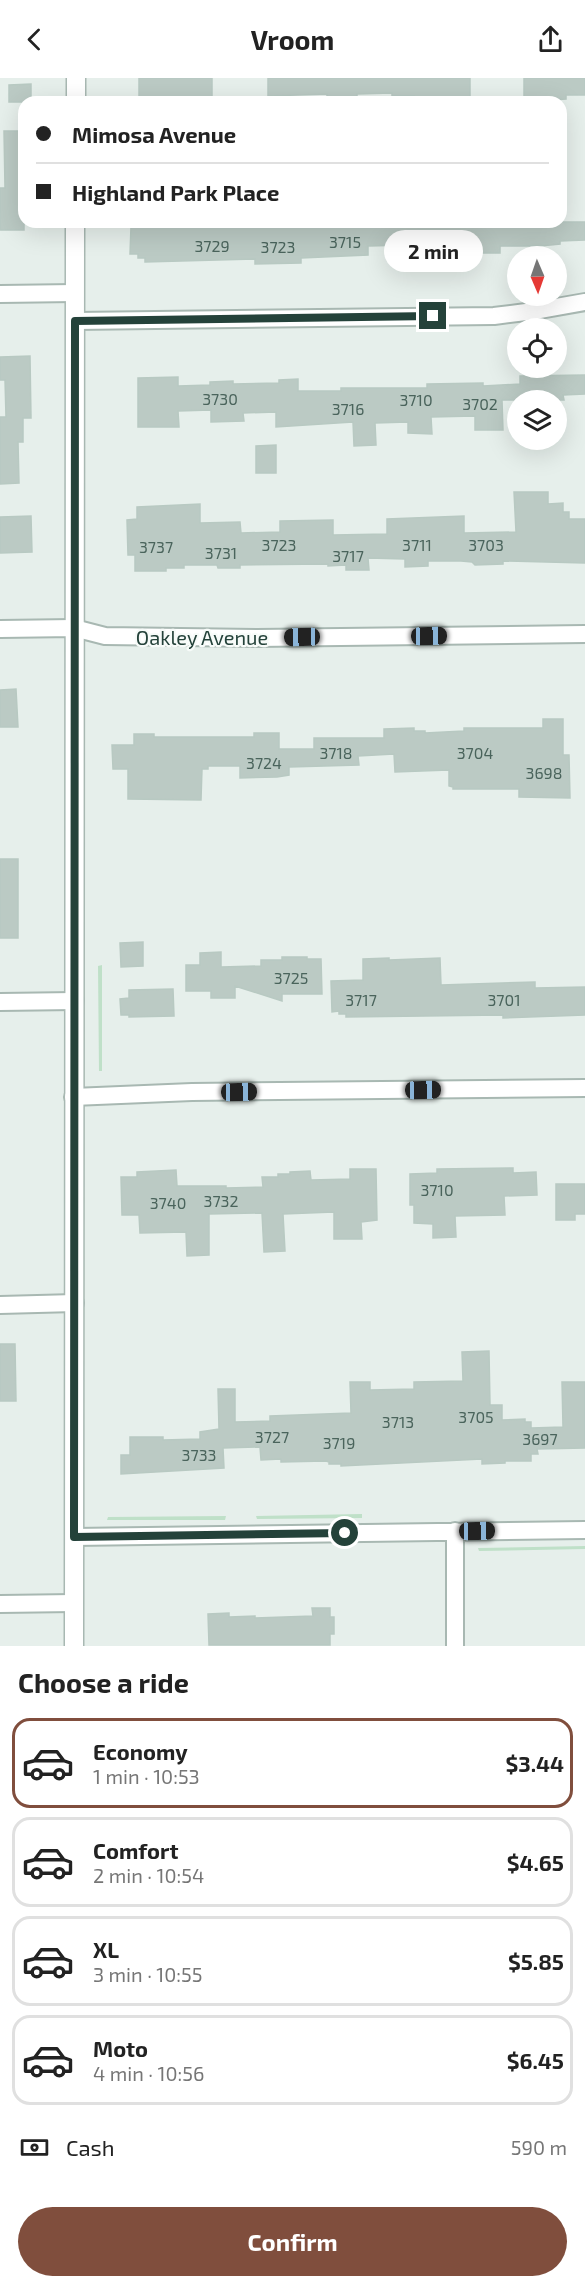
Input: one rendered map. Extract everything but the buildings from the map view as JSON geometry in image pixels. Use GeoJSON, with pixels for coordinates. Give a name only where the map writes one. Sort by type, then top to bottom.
{"type":"FeatureCollection","features":[{"type":"Feature","properties":{"kind":"street"},"geometry":{"type":"LineString","coordinates":[[76,78],[76,96]]}},
{"type":"Feature","properties":{"kind":"street"},"geometry":{"type":"LineString","coordinates":[[74,1646],[75,228]]}},
{"type":"Feature","properties":{"kind":"street"},"geometry":{"type":"LineString","coordinates":[[0,294],[75,293]]}},
{"type":"Feature","properties":{"kind":"street"},"geometry":{"type":"LineString","coordinates":[[75,321],[494,316],[585,302]]}},
{"type":"Feature","properties":{"kind":"street","name":"Oakley Avenue"},"geometry":{"type":"LineString","coordinates":[[0,629],[74,628],[105,636],[257,638],[585,634]]}},
{"type":"Feature","properties":{"kind":"street"},"geometry":{"type":"LineString","coordinates":[[0,1002],[75,1001]]}},
{"type":"Feature","properties":{"kind":"street"},"geometry":{"type":"LineString","coordinates":[[74,1096],[192,1092],[585,1088]]}},
{"type":"Feature","properties":{"kind":"street"},"geometry":{"type":"LineString","coordinates":[[0,1305],[75,1304]]}},
{"type":"Feature","properties":{"kind":"street"},"geometry":{"type":"LineString","coordinates":[[74,1537],[585,1530]]}},
{"type":"Feature","properties":{"kind":"street"},"geometry":{"type":"LineString","coordinates":[[455,1532],[455,1646]]}},
{"type":"Feature","properties":{"kind":"street"},"geometry":{"type":"LineString","coordinates":[[0,1604],[74,1603]]}},
{"type":"Feature","properties":{"kind":"green space"},"geometry":{"type":"Polygon","coordinates":[[[102,965],[102,1071],[99,1071],[98,966],[102,965]]]}},
{"type":"Feature","properties":{"kind":"green space"},"geometry":{"type":"Polygon","coordinates":[[[362,1514],[362,1518],[257,1519],[256,1516],[362,1514]]]}},
{"type":"Feature","properties":{"kind":"green space"},"geometry":{"type":"Polygon","coordinates":[[[226,1516],[225,1520],[107,1520],[108,1517],[226,1516]]]}},
{"type":"Feature","properties":{"kind":"green space"},"geometry":{"type":"Polygon","coordinates":[[[585,1546],[585,1549],[479,1551],[478,1548],[585,1546]]]}},
{"type":"Feature","properties":{"kind":"route"},"geometry":{"type":"LineString","coordinates":[[345,1533],[74,1537],[75,321],[433,316]]}}]}
